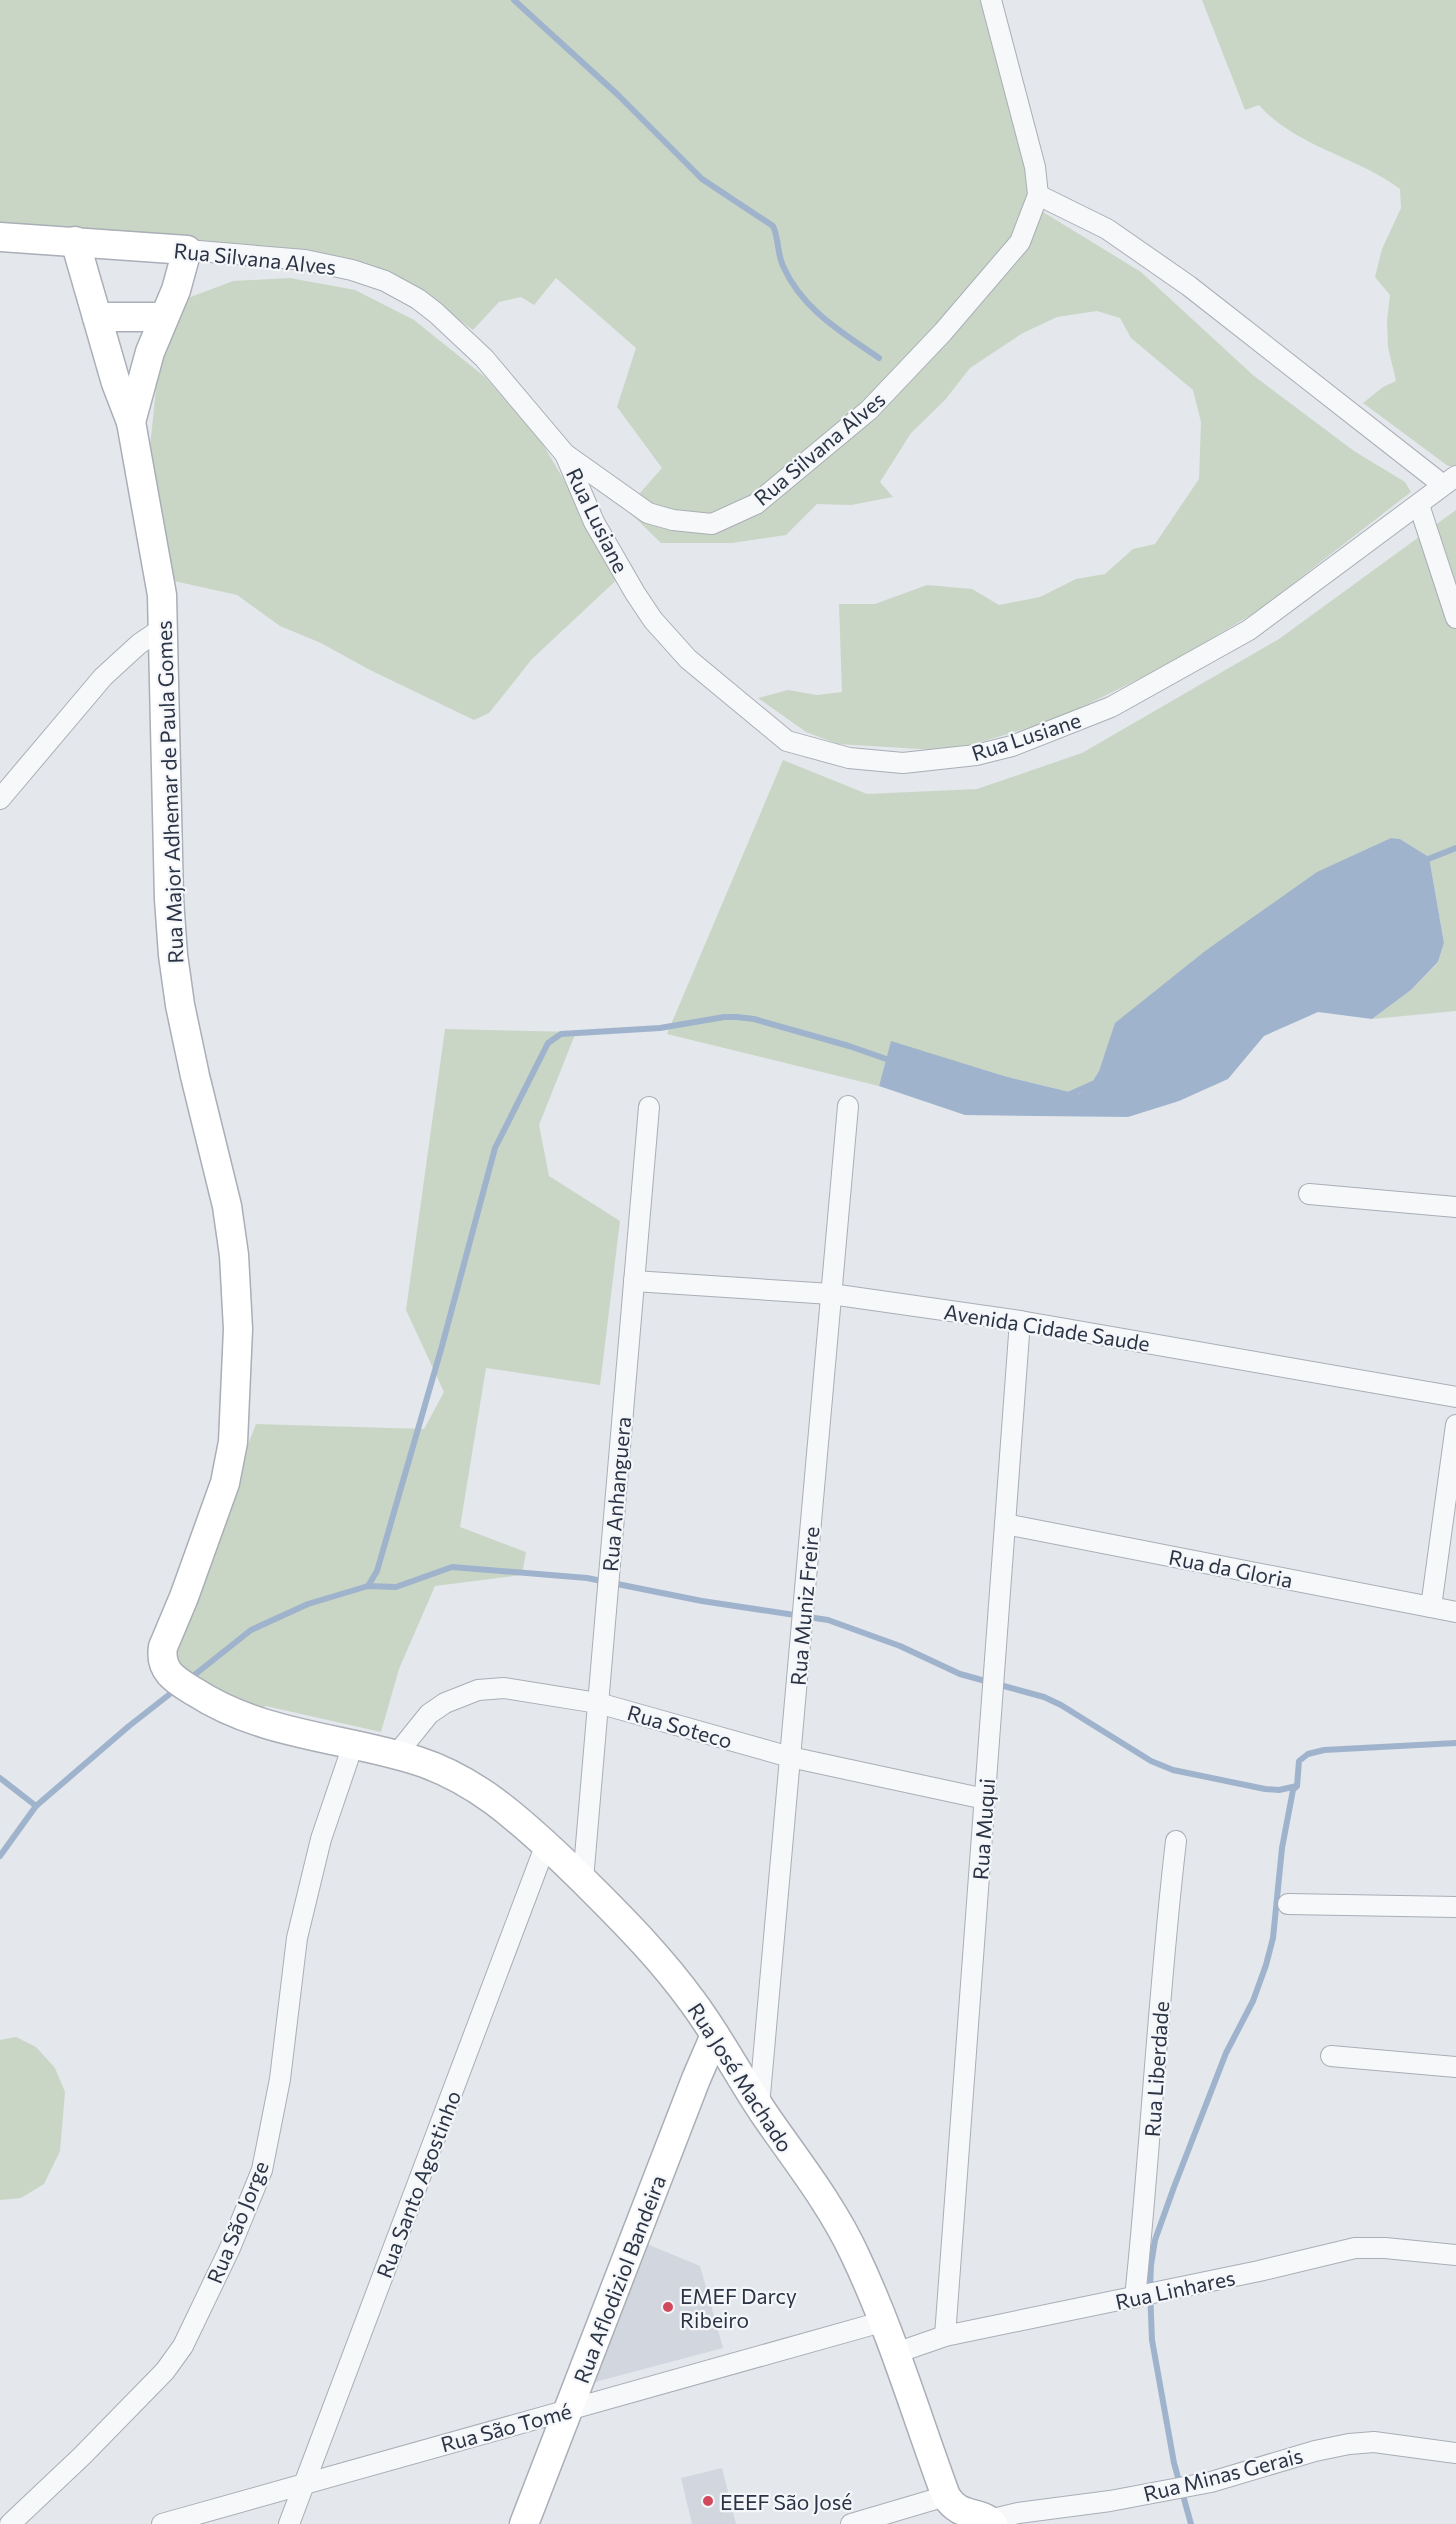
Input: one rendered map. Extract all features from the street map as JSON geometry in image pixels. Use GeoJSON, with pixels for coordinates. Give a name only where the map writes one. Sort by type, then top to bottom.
{"type":"FeatureCollection","features":[{"type":"Feature","properties":{"kind":"street","name":"Rua Silvana Alves"},"geometry":{"type":"LineString","coordinates":[[0,237],[305,260],[352,270],[393,285],[418,299],[436,313],[484,358],[565,454],[648,513],[673,520],[712,524],[756,504],[869,410],[943,332],[1020,242],[1038,195],[1035,167],[991,0]]}},
{"type":"Feature","properties":{"kind":"street"},"geometry":{"type":"LineString","coordinates":[[1038,195],[1107,230],[1189,286],[1449,481]]}},
{"type":"Feature","properties":{"kind":"street","name":"Rua Major Adhemar de Paula Gomes"},"geometry":{"type":"LineString","coordinates":[[75,241],[116,383],[131,422],[162,595],[169,888],[173,955],[180,1005],[227,1206],[234,1255],[238,1329],[233,1442],[225,1483],[161,1655],[165,1669],[176,1680]]}},
{"type":"Feature","properties":{"kind":"street","name":"Rua Major Adhemar de Paula Gomes"},"geometry":{"type":"LineString","coordinates":[[131,422],[150,352],[176,290],[187,250]]}},
{"type":"Feature","properties":{"kind":"street"},"geometry":{"type":"LineString","coordinates":[[97,317],[164,317]]}},
{"type":"Feature","properties":{"kind":"street","name":"Rua Lusiane"},"geometry":{"type":"LineString","coordinates":[[565,454],[594,522],[635,593],[653,620],[688,659],[787,741],[849,758],[903,763],[976,755],[1003,748],[1070,725],[1111,707],[1249,630],[1449,481]]}},
{"type":"Feature","properties":{"kind":"street"},"geometry":{"type":"LineString","coordinates":[[1419,505],[1456,618]]}},
{"type":"Feature","properties":{"kind":"street"},"geometry":{"type":"LineString","coordinates":[[0,799],[103,677],[139,644],[162,629]]}},
{"type":"Feature","properties":{"kind":"street","name":"Rua Muniz Freire"},"geometry":{"type":"LineString","coordinates":[[759,2106],[848,1106]]}},
{"type":"Feature","properties":{"kind":"street","name":"Rua Anhanguera"},"geometry":{"type":"LineString","coordinates":[[583,1880],[649,1107]]}},
{"type":"Feature","properties":{"kind":"street"},"geometry":{"type":"LineString","coordinates":[[1309,1194],[1456,1207]]}},
{"type":"Feature","properties":{"kind":"street","name":"Avenida Cidade Saude"},"geometry":{"type":"LineString","coordinates":[[634,1281],[831,1294],[1020,1321],[1456,1397]]}},
{"type":"Feature","properties":{"kind":"street","name":"Rua Muqui"},"geometry":{"type":"LineString","coordinates":[[945,2336],[1020,1321]]}},
{"type":"Feature","properties":{"kind":"street"},"geometry":{"type":"LineString","coordinates":[[1431,1607],[1456,1425]]}},
{"type":"Feature","properties":{"kind":"street","name":"Rua da Gloria"},"geometry":{"type":"LineString","coordinates":[[1005,1524],[1456,1612]]}},
{"type":"Feature","properties":{"kind":"street","name":"Rua José Machado"},"geometry":{"type":"LineString","coordinates":[[176,1680],[227,1710],[278,1728],[420,1761],[492,1799],[546,1844],[654,1951],[715,2035],[759,2106],[835,2218],[854,2252],[885,2322],[946,2496]]}},
{"type":"Feature","properties":{"kind":"street","name":"Rua Soteco"},"geometry":{"type":"LineString","coordinates":[[396,1755],[429,1714],[460,1696],[478,1690],[504,1688],[598,1703],[790,1757],[985,1799]]}},
{"type":"Feature","properties":{"kind":"street","name":"Rua São Jorge"},"geometry":{"type":"LineString","coordinates":[[10,2524],[82,2456],[165,2371],[183,2346],[230,2248],[262,2170],[279,2079],[297,1938],[321,1839],[353,1745]]}},
{"type":"Feature","properties":{"kind":"street","name":"Rua Liberdade"},"geometry":{"type":"LineString","coordinates":[[1135,2298],[1148,2174],[1165,1937],[1176,1841]]}},
{"type":"Feature","properties":{"kind":"street","name":"Rua Santo Agostinho"},"geometry":{"type":"LineString","coordinates":[[290,2524],[546,1844]]}},
{"type":"Feature","properties":{"kind":"street"},"geometry":{"type":"LineString","coordinates":[[1288,1904],[1456,1907]]}},
{"type":"Feature","properties":{"kind":"street","name":"Rua Aflodiziol Bandeira"},"geometry":{"type":"LineString","coordinates":[[524,2524],[679,2122],[715,2035]]}},
{"type":"Feature","properties":{"kind":"street"},"geometry":{"type":"LineString","coordinates":[[1331,2056],[1456,2067]]}},
{"type":"Feature","properties":{"kind":"street","name":"Rua Linhares"},"geometry":{"type":"LineString","coordinates":[[896,2353],[945,2336],[1135,2298],[1355,2248],[1385,2248],[1456,2255]]}},
{"type":"Feature","properties":{"kind":"street","name":"Rua São Tomé"},"geometry":{"type":"LineString","coordinates":[[162,2524],[885,2322]]}},
{"type":"Feature","properties":{"kind":"street","name":"Rua Minas Gerais"},"geometry":{"type":"LineString","coordinates":[[991,2522],[1018,2513],[1110,2501],[1211,2481],[1349,2444],[1374,2442],[1456,2453]]}},
{"type":"Feature","properties":{"kind":"street"},"geometry":{"type":"LineString","coordinates":[[852,2524],[946,2496],[955,2507],[969,2515],[991,2522]]}},
{"type":"Feature","properties":{"kind":"shaded area","name":"EMEF Darcy Ribeiro"},"geometry":{"type":"Polygon","coordinates":[[[647,2244],[700,2266],[723,2348],[595,2382],[647,2244]]]}},
{"type":"Feature","properties":{"kind":"shaded area","name":"EEEF São José"},"geometry":{"type":"Polygon","coordinates":[[[722,2468],[736,2524],[692,2524],[681,2478],[722,2468]]]}},
{"type":"Feature","properties":{"kind":"green space"},"geometry":{"type":"Polygon","coordinates":[[[0,0],[989,0],[1042,166],[1043,212],[1141,272],[1254,376],[1354,451],[1405,482],[1411,492],[1256,612],[1167,665],[1060,718],[952,751],[838,744],[806,732],[758,698],[788,690],[817,695],[842,692],[839,604],[875,604],[927,585],[972,589],[999,605],[1040,597],[1076,579],[1105,574],[1133,549],[1155,544],[1199,479],[1201,422],[1193,390],[1131,338],[1120,318],[1097,311],[1057,317],[1023,333],[970,368],[945,400],[911,433],[880,482],[893,497],[851,505],[817,504],[786,535],[732,543],[661,543],[626,509],[662,468],[617,407],[636,348],[556,278],[534,305],[521,297],[499,302],[473,330],[418,290],[357,262],[0,233],[0,0]]]}},
{"type":"Feature","properties":{"kind":"green space"},"geometry":{"type":"Polygon","coordinates":[[[1202,0],[1456,0],[1456,466],[1448,466],[1363,403],[1383,387],[1396,381],[1388,347],[1387,321],[1390,295],[1375,277],[1382,249],[1401,208],[1400,189],[1365,168],[1290,131],[1259,105],[1245,110],[1202,0]]]}},
{"type":"Feature","properties":{"kind":"green space"},"geometry":{"type":"Polygon","coordinates":[[[290,278],[355,290],[414,320],[485,377],[541,441],[584,514],[624,573],[532,659],[489,713],[474,720],[370,670],[321,643],[280,626],[237,595],[165,579],[150,447],[156,389],[156,335],[180,301],[233,281],[290,278]]]}},
{"type":"Feature","properties":{"kind":"green space"},"geometry":{"type":"Polygon","coordinates":[[[1456,510],[1456,1011],[1372,1019],[1411,990],[1438,963],[1444,943],[1429,857],[1400,839],[1391,838],[1205,951],[1116,1023],[1099,1071],[1088,1089],[1078,1094],[1004,1076],[891,1042],[879,1086],[667,1034],[783,760],[867,794],[977,789],[1082,753],[1279,639],[1456,510]]]}},
{"type":"Feature","properties":{"kind":"green space"},"geometry":{"type":"Polygon","coordinates":[[[445,1029],[576,1032],[539,1125],[549,1176],[620,1221],[600,1385],[486,1368],[460,1527],[526,1552],[522,1575],[435,1586],[399,1669],[381,1732],[266,1706],[251,1712],[166,1657],[256,1424],[424,1429],[444,1392],[406,1310],[445,1029]]]}},
{"type":"Feature","properties":{"kind":"green space"},"geometry":{"type":"Polygon","coordinates":[[[16,2037],[36,2047],[55,2068],[65,2092],[60,2151],[44,2184],[21,2198],[0,2200],[0,2040],[16,2037]]]}},
{"type":"Feature","properties":{"kind":"water"},"geometry":{"type":"Polygon","coordinates":[[[1391,838],[1400,839],[1429,857],[1444,943],[1438,962],[1411,990],[1372,1019],[1318,1012],[1264,1036],[1228,1079],[1179,1101],[1128,1117],[965,1115],[879,1086],[891,1041],[1004,1076],[1078,1094],[1088,1089],[1099,1071],[1115,1023],[1205,951],[1317,872],[1391,838]]]}},
{"type":"Feature","properties":{"kind":"waterway"},"geometry":{"type":"LineString","coordinates":[[514,0],[617,94],[702,179],[773,226],[783,266],[801,295],[824,318],[879,358]]}},
{"type":"Feature","properties":{"kind":"waterway"},"geometry":{"type":"LineString","coordinates":[[1423,861],[1456,848]]}},
{"type":"Feature","properties":{"kind":"waterway"},"geometry":{"type":"LineString","coordinates":[[368,1586],[377,1571],[442,1346],[495,1148],[548,1043],[561,1034],[660,1028],[724,1017],[737,1017],[754,1019],[849,1046],[892,1061]]}},
{"type":"Feature","properties":{"kind":"waterway"},"geometry":{"type":"LineString","coordinates":[[1066,1096],[1095,1083]]}},
{"type":"Feature","properties":{"kind":"waterway"},"geometry":{"type":"LineString","coordinates":[[188,1680],[251,1630],[308,1604],[368,1586],[396,1587],[452,1567],[587,1578],[702,1601],[828,1620],[900,1646],[960,1674],[1044,1697],[1061,1705],[1151,1761],[1173,1770],[1265,1789],[1279,1790],[1297,1786]]}},
{"type":"Feature","properties":{"kind":"waterway"},"geometry":{"type":"LineString","coordinates":[[0,1856],[36,1806],[129,1726],[175,1690]]}},
{"type":"Feature","properties":{"kind":"waterway"},"geometry":{"type":"LineString","coordinates":[[1191,2524],[1174,2463],[1152,2340],[1151,2265],[1155,2240],[1174,2187],[1226,2053],[1253,2001],[1266,1965],[1273,1938],[1282,1848],[1293,1790],[1297,1786],[1299,1761],[1308,1754],[1324,1750],[1456,1743]]}},
{"type":"Feature","properties":{"kind":"waterway"},"geometry":{"type":"LineString","coordinates":[[0,1778],[36,1806]]}},
{"type":"Feature","properties":{"kind":"place","name":"EMEF Darcy Ribeiro"},"geometry":{"type":"Point","coordinates":[668,2307]}},
{"type":"Feature","properties":{"kind":"place","name":"EEEF São José"},"geometry":{"type":"Point","coordinates":[708,2501]}}]}
